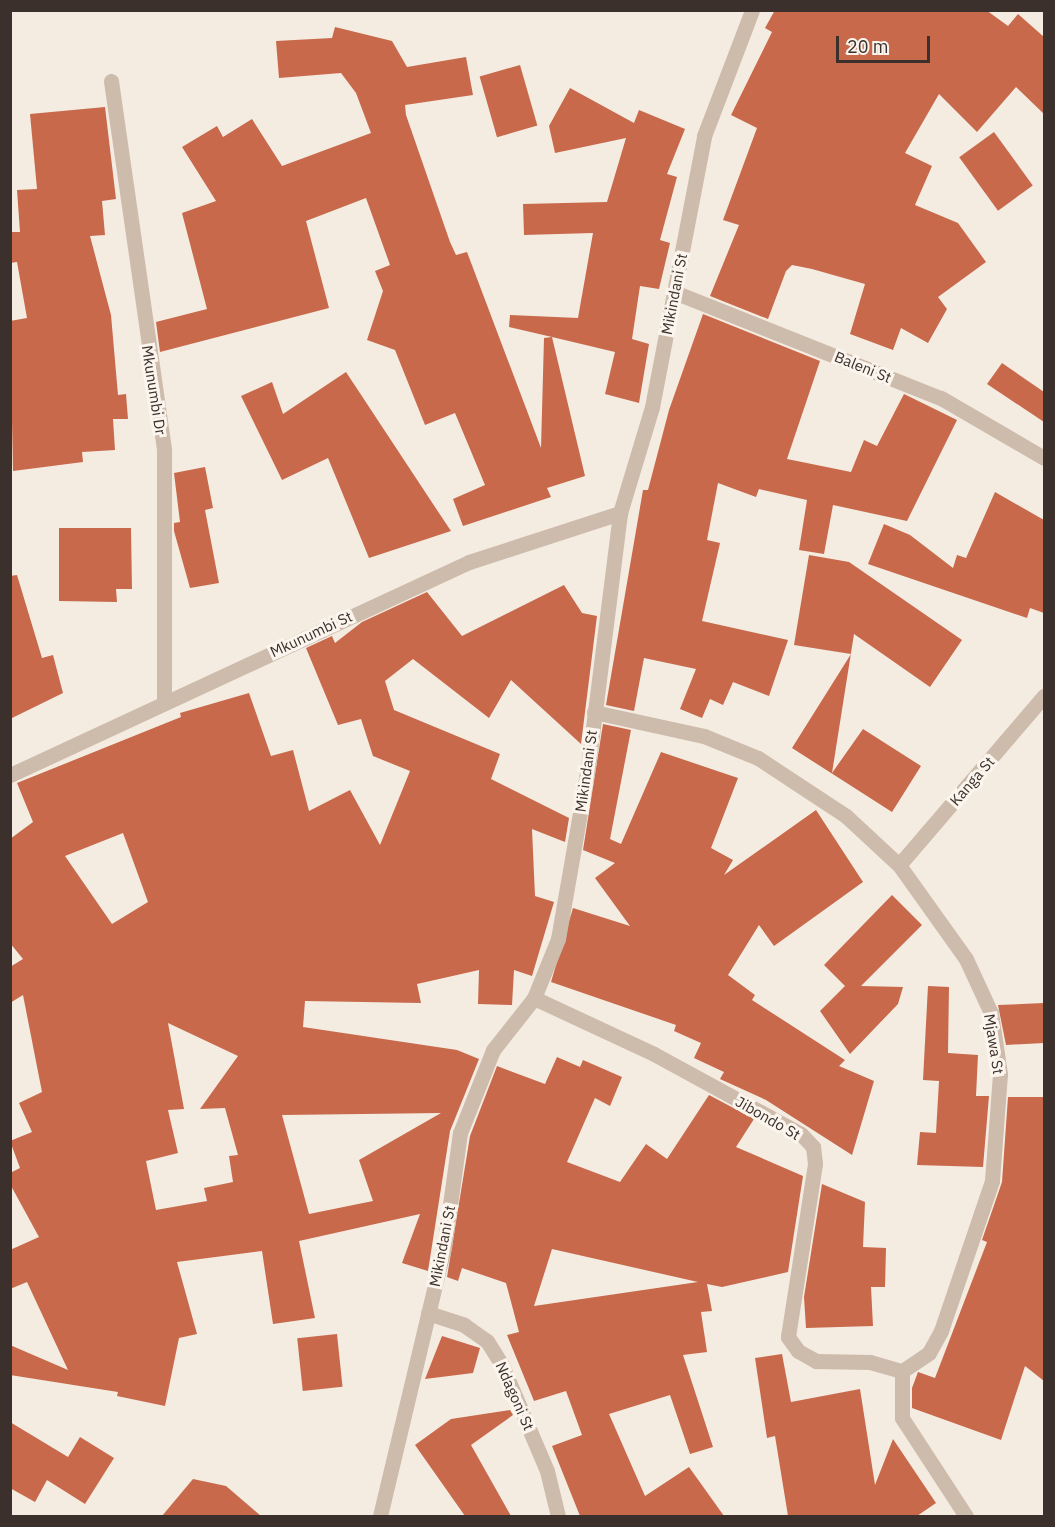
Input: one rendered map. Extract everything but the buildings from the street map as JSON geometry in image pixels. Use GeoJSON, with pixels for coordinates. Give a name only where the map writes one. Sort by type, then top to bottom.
{"type":"FeatureCollection","features":[{"type":"Feature","properties":{"kind":"street","name":"Mikindani St"},"geometry":{"type":"LineString","coordinates":[[380,1516],[428,1313],[467,1110],[493,1050],[534,998],[558,939],[594,711],[620,513],[652,407],[704,135],[752,10]]}},
{"type":"Feature","properties":{"kind":"street","name":"Mkunumbi Dr"},"geometry":{"type":"LineString","coordinates":[[111,81],[164,450],[164,700]]}},
{"type":"Feature","properties":{"kind":"street","name":"Baleni St"},"geometry":{"type":"LineString","coordinates":[[674,292],[941,398],[1044,458]]}},
{"type":"Feature","properties":{"kind":"street","name":"Mkunumbi St"},"geometry":{"type":"LineString","coordinates":[[10,776],[164,700],[469,562],[620,513]]}},
{"type":"Feature","properties":{"kind":"street","name":"Kanga St"},"geometry":{"type":"LineString","coordinates":[[899,865],[1044,696]]}},
{"type":"Feature","properties":{"kind":"street","name":"Mjawa St"},"geometry":{"type":"LineString","coordinates":[[594,711],[704,736],[758,758],[846,816],[899,865],[966,959],[991,1013],[1000,1074],[999,1138],[976,1235],[941,1331],[928,1353],[902,1371]]}},
{"type":"Feature","properties":{"kind":"street","name":"Jibondo St"},"geometry":{"type":"LineString","coordinates":[[534,998],[654,1054],[801,1134],[813,1147],[815,1164],[788,1338],[798,1352],[816,1361],[870,1362],[902,1371]]}},
{"type":"Feature","properties":{"kind":"street","name":"Ndagoni St"},"geometry":{"type":"LineString","coordinates":[[428,1313],[464,1325],[496,1356],[547,1470],[558,1516]]}},
{"type":"Feature","properties":{"kind":"street"},"geometry":{"type":"LineString","coordinates":[[902,1371],[902,1418],[966,1516]]}}]}
